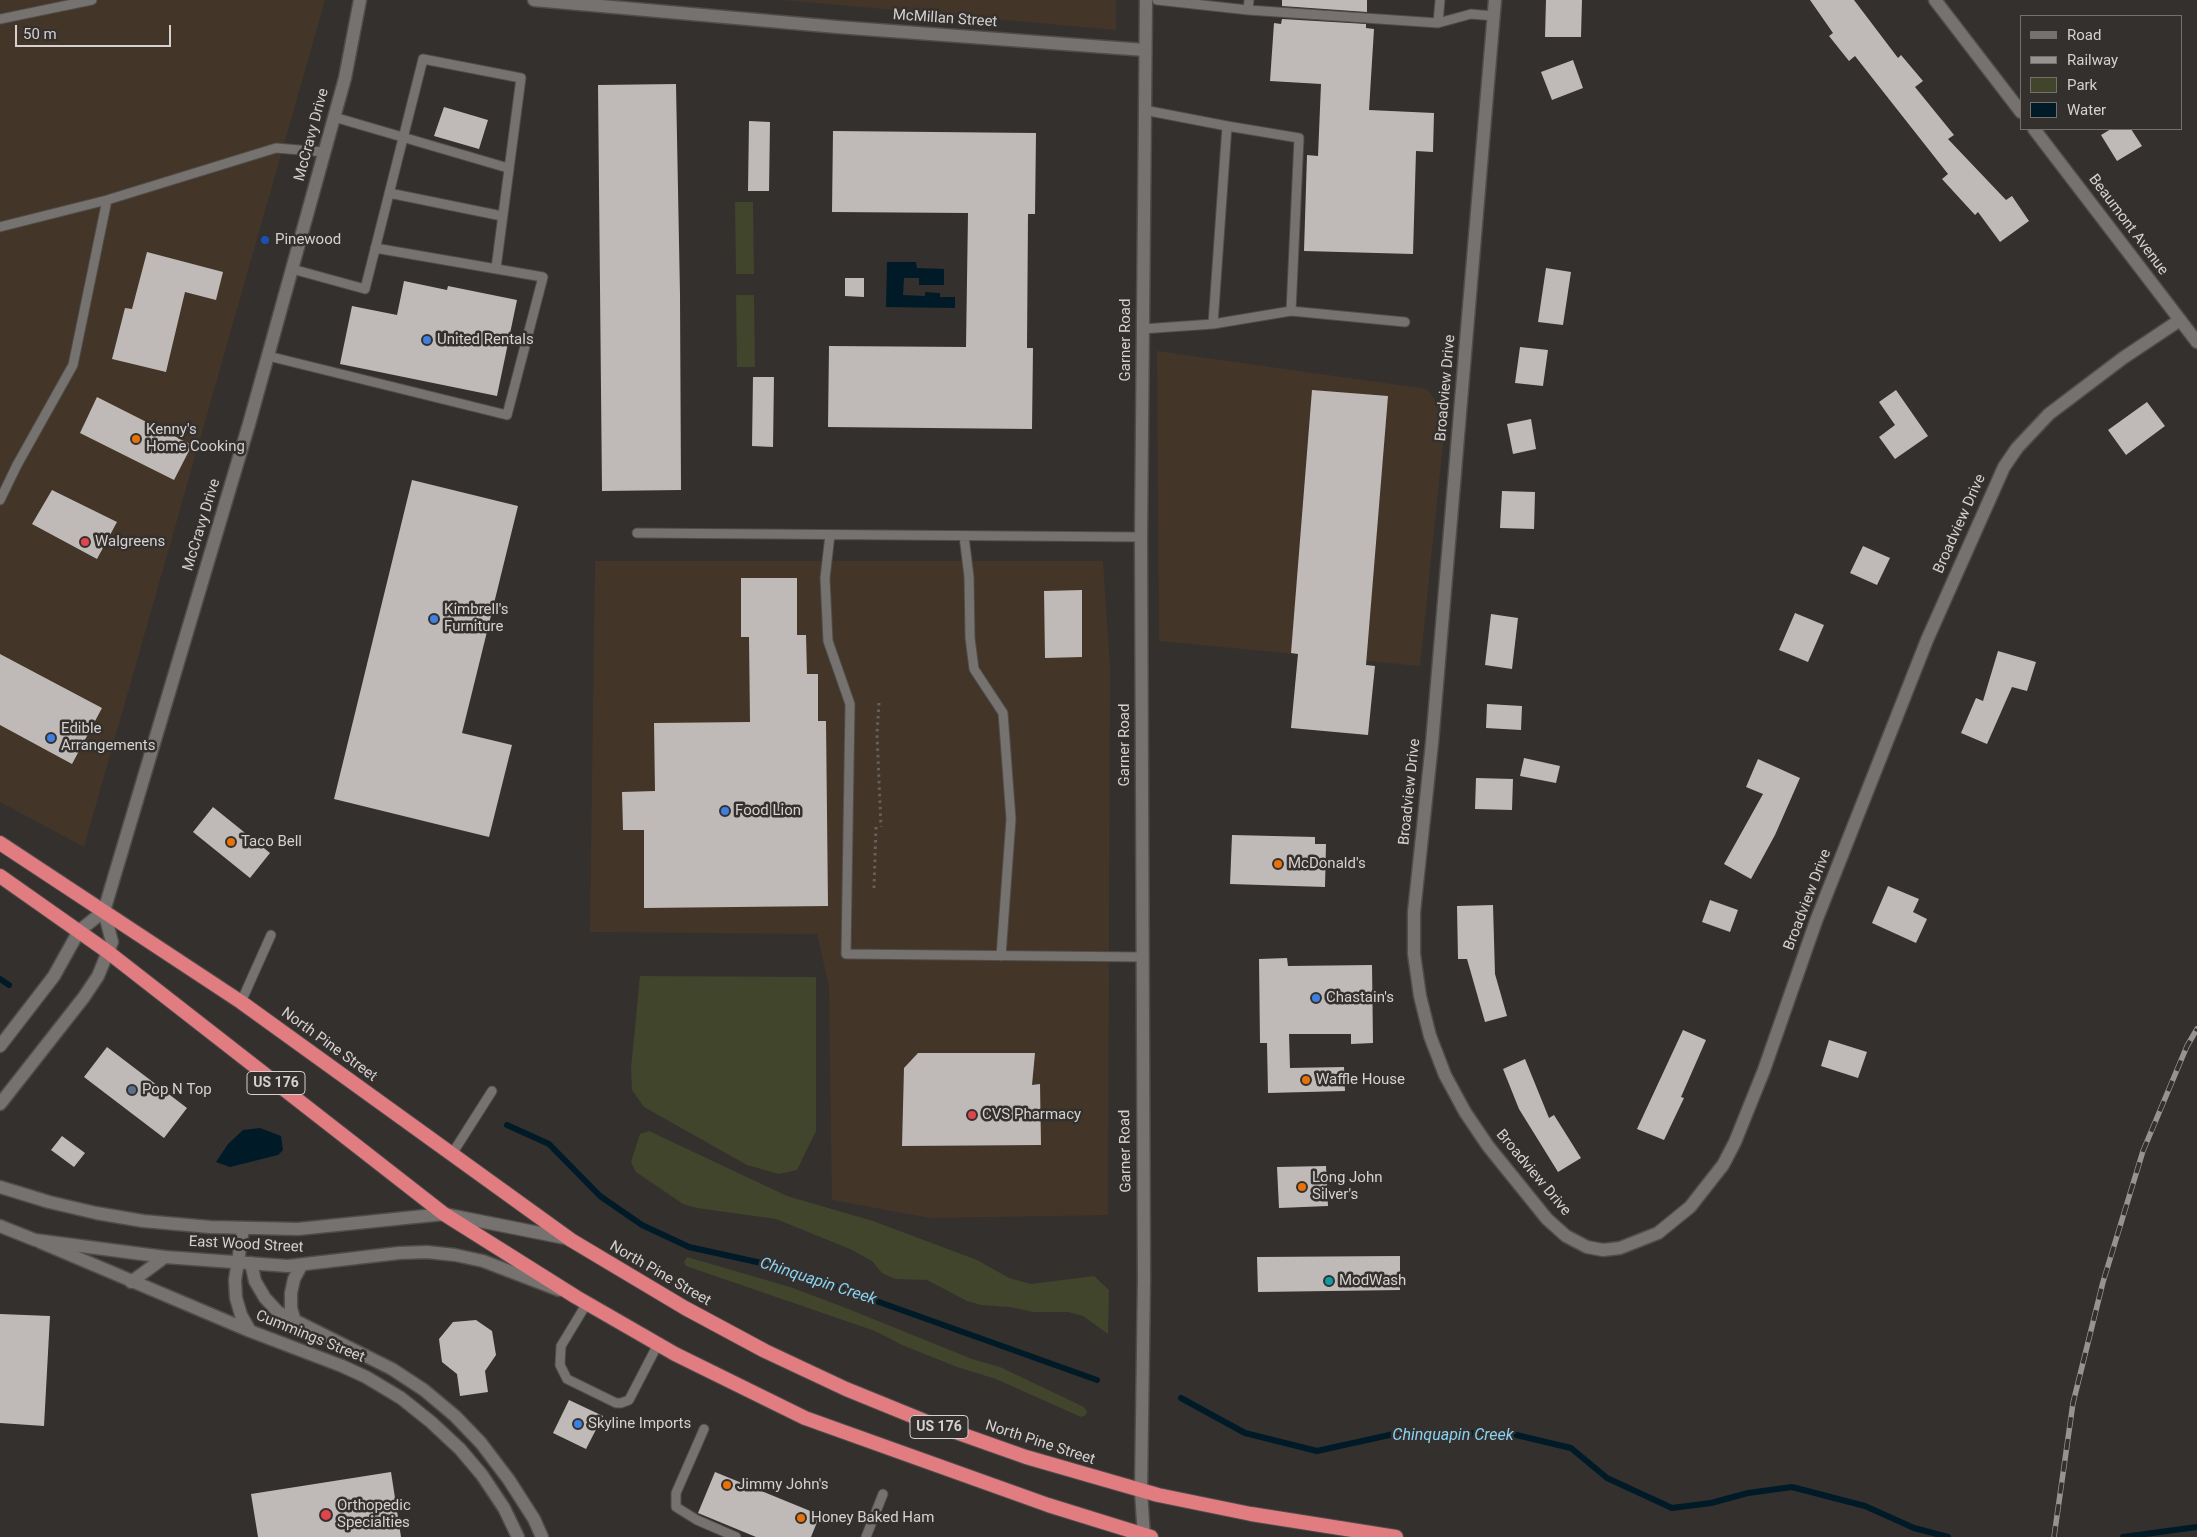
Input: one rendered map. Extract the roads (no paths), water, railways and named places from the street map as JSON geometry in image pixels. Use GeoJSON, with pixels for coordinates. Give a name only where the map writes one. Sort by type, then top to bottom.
{"type":"FeatureCollection","features":[{"type":"Feature","properties":{"kind":"highway","name":"North Pine Street"},"geometry":{"type":"LineString","coordinates":[[0,843],[241,1002],[571,1240],[685,1308],[745,1341],[846,1389],[927,1422],[1026,1457],[1141,1491],[1251,1514],[1396,1537]]}},
{"type":"Feature","properties":{"kind":"highway","name":"US 176"},"geometry":{"type":"LineString","coordinates":[[0,876],[108,952],[444,1214],[582,1300],[658,1344],[805,1418],[1039,1502],[1146,1536]]}},
{"type":"Feature","properties":{"kind":"street","name":"McCravy Drive"},"geometry":{"type":"LineString","coordinates":[[104,911],[268,356],[345,78],[360,0]]}},
{"type":"Feature","properties":{"kind":"street","name":"McMillan Street"},"geometry":{"type":"LineString","coordinates":[[534,0],[627,4],[1145,50]]}},
{"type":"Feature","properties":{"kind":"street","name":"Garner Road"},"geometry":{"type":"LineString","coordinates":[[1146,0],[1141,537],[1144,1279],[1141,1491],[1146,1536]]}},
{"type":"Feature","properties":{"kind":"street","name":"Broadview Drive"},"geometry":{"type":"LineString","coordinates":[[1495,0],[1432,743],[1414,912],[1414,954],[1420,996],[1430,1036],[1445,1075],[1465,1112],[1488,1146],[1547,1219],[1566,1236],[1588,1247],[1603,1250],[1620,1248],[1658,1233],[1690,1207],[1723,1165],[1735,1142],[1764,1070],[1816,921],[1927,640],[2004,467],[2016,448],[2049,414],[2123,358],[2180,320]]}},
{"type":"Feature","properties":{"kind":"street"},"geometry":{"type":"LineString","coordinates":[[1935,0],[2020,111]]}},
{"type":"Feature","properties":{"kind":"street","name":"Beaumont Avenue"},"geometry":{"type":"LineString","coordinates":[[2035,130],[2197,342]]}},
{"type":"Feature","properties":{"kind":"street"},"geometry":{"type":"LineString","coordinates":[[0,1046],[54,976],[79,930],[104,911],[112,942],[98,976],[84,997],[0,1104]]}},
{"type":"Feature","properties":{"kind":"street","name":"East Wood Street"},"geometry":{"type":"LineString","coordinates":[[0,1187],[49,1202],[143,1221],[243,1229],[298,1229],[444,1214],[571,1240]]}},
{"type":"Feature","properties":{"kind":"street","name":"East Wood Street"},"geometry":{"type":"LineString","coordinates":[[0,1226],[35,1240],[165,1257],[301,1266],[399,1253],[427,1252],[455,1255],[483,1261],[582,1300]]}},
{"type":"Feature","properties":{"kind":"street"},"geometry":{"type":"LineString","coordinates":[[243,1229],[244,1262],[235,1280],[236,1298],[241,1315],[250,1331]]}},
{"type":"Feature","properties":{"kind":"street","name":"Cummings Street"},"geometry":{"type":"LineString","coordinates":[[35,1240],[250,1331],[342,1366],[366,1377],[401,1398],[431,1422],[482,1475],[504,1508],[518,1537]]}},
{"type":"Feature","properties":{"kind":"street"},"geometry":{"type":"LineString","coordinates":[[131,1282],[165,1257]]}},
{"type":"Feature","properties":{"kind":"street","name":"Cummings Street"},"geometry":{"type":"LineString","coordinates":[[244,1262],[265,1298],[278,1312],[392,1369],[424,1390],[455,1416],[481,1443],[509,1480],[534,1519],[542,1537]]}},
{"type":"Feature","properties":{"kind":"street"},"geometry":{"type":"LineString","coordinates":[[295,1322],[291,1308],[291,1293],[294,1279],[301,1266]]}},
{"type":"Feature","properties":{"kind":"lane"},"geometry":{"type":"LineString","coordinates":[[0,19],[92,0]]}},
{"type":"Feature","properties":{"kind":"lane"},"geometry":{"type":"LineString","coordinates":[[1157,0],[1248,5],[1438,23],[1471,14],[1494,16]]}},
{"type":"Feature","properties":{"kind":"lane"},"geometry":{"type":"LineString","coordinates":[[1438,23],[1440,0]]}},
{"type":"Feature","properties":{"kind":"lane"},"geometry":{"type":"LineString","coordinates":[[292,269],[365,289],[423,59],[521,78],[496,268]]}},
{"type":"Feature","properties":{"kind":"lane"},"geometry":{"type":"LineString","coordinates":[[1144,110],[1299,138],[1291,311]]}},
{"type":"Feature","properties":{"kind":"lane"},"geometry":{"type":"LineString","coordinates":[[334,117],[508,168]]}},
{"type":"Feature","properties":{"kind":"lane"},"geometry":{"type":"LineString","coordinates":[[1213,324],[1227,126]]}},
{"type":"Feature","properties":{"kind":"lane"},"geometry":{"type":"LineString","coordinates":[[0,227],[107,200],[276,148],[324,152]]}},
{"type":"Feature","properties":{"kind":"lane"},"geometry":{"type":"LineString","coordinates":[[389,193],[502,216]]}},
{"type":"Feature","properties":{"kind":"lane"},"geometry":{"type":"LineString","coordinates":[[0,500],[17,465],[73,365],[107,200]]}},
{"type":"Feature","properties":{"kind":"lane"},"geometry":{"type":"LineString","coordinates":[[268,356],[507,415],[543,277],[375,248]]}},
{"type":"Feature","properties":{"kind":"lane"},"geometry":{"type":"LineString","coordinates":[[1142,329],[1213,324],[1291,311],[1406,322]]}},
{"type":"Feature","properties":{"kind":"lane"},"geometry":{"type":"LineString","coordinates":[[637,533],[1141,537]]}},
{"type":"Feature","properties":{"kind":"lane"},"geometry":{"type":"LineString","coordinates":[[830,535],[825,578],[828,641],[850,704],[846,954],[1142,957]]}},
{"type":"Feature","properties":{"kind":"lane"},"geometry":{"type":"LineString","coordinates":[[964,536],[969,577],[970,638],[974,669],[1003,713],[1011,819],[1001,956]]}},
{"type":"Feature","properties":{"kind":"lane"},"geometry":{"type":"LineString","coordinates":[[241,1002],[271,935]]}},
{"type":"Feature","properties":{"kind":"lane"},"geometry":{"type":"LineString","coordinates":[[452,1154],[492,1091]]}},
{"type":"Feature","properties":{"kind":"lane"},"geometry":{"type":"LineString","coordinates":[[582,1300],[561,1346],[560,1366],[567,1379],[621,1404],[629,1400],[658,1344]]}},
{"type":"Feature","properties":{"kind":"lane"},"geometry":{"type":"LineString","coordinates":[[704,1429],[678,1486],[676,1507],[697,1520],[736,1537]]}},
{"type":"Feature","properties":{"kind":"lane"},"geometry":{"type":"LineString","coordinates":[[866,1537],[883,1494]]}},
{"type":"Feature","properties":{"kind":"water"},"geometry":{"type":"Polygon","coordinates":[[[887,262],[916,262],[917,268],[944,269],[944,285],[919,285],[919,278],[904,278],[903,295],[925,296],[925,292],[940,293],[940,297],[955,297],[955,308],[886,307],[887,262]]]}},
{"type":"Feature","properties":{"kind":"water"},"geometry":{"type":"Polygon","coordinates":[[[260,1128],[281,1136],[283,1150],[278,1155],[230,1167],[216,1162],[228,1144],[243,1130],[260,1128]]]}},
{"type":"Feature","properties":{"kind":"waterway","name":"Chinquapin Creek"},"geometry":{"type":"LineString","coordinates":[[0,979],[9,985]]}},
{"type":"Feature","properties":{"kind":"waterway","name":"Chinquapin Creek"},"geometry":{"type":"LineString","coordinates":[[507,1125],[549,1144],[600,1196],[642,1225],[689,1247],[784,1268],[1097,1380]]}},
{"type":"Feature","properties":{"kind":"waterway","name":"Chinquapin Creek"},"geometry":{"type":"LineString","coordinates":[[1181,1398],[1245,1433],[1317,1451],[1394,1434],[1508,1433],[1571,1448],[1607,1478],[1672,1508],[1711,1503],[1748,1493],[1792,1487],[1865,1506],[1914,1528],[1948,1537]]}},
{"type":"Feature","properties":{"kind":"waterway","name":"Chinquapin Creek"},"geometry":{"type":"LineString","coordinates":[[2123,1537],[2197,1527]]}},
{"type":"Feature","properties":{"kind":"railway"},"geometry":{"type":"LineString","coordinates":[[2054,1537],[2073,1403],[2103,1282],[2143,1151],[2187,1046],[2197,1029]]}},
{"type":"Feature","properties":{"kind":"place","name":"Pinewood"},"geometry":{"type":"Point","coordinates":[265,240]}},
{"type":"Feature","properties":{"kind":"place","name":"United Rentals"},"geometry":{"type":"Point","coordinates":[427,340]}},
{"type":"Feature","properties":{"kind":"place","name":"Kenny's Home Cooking"},"geometry":{"type":"Point","coordinates":[136,439]}},
{"type":"Feature","properties":{"kind":"place","name":"Walgreens"},"geometry":{"type":"Point","coordinates":[85,542]}},
{"type":"Feature","properties":{"kind":"place","name":"Kimbrell's Furniture"},"geometry":{"type":"Point","coordinates":[434,619]}},
{"type":"Feature","properties":{"kind":"place","name":"Edible Arrangements"},"geometry":{"type":"Point","coordinates":[51,738]}},
{"type":"Feature","properties":{"kind":"place","name":"Food Lion"},"geometry":{"type":"Point","coordinates":[725,811]}},
{"type":"Feature","properties":{"kind":"place","name":"Taco Bell"},"geometry":{"type":"Point","coordinates":[231,842]}},
{"type":"Feature","properties":{"kind":"place","name":"McDonald's"},"geometry":{"type":"Point","coordinates":[1278,864]}},
{"type":"Feature","properties":{"kind":"place","name":"Chastain's"},"geometry":{"type":"Point","coordinates":[1316,998]}},
{"type":"Feature","properties":{"kind":"place","name":"Waffle House"},"geometry":{"type":"Point","coordinates":[1306,1080]}},
{"type":"Feature","properties":{"kind":"place","name":"Pop N Top"},"geometry":{"type":"Point","coordinates":[132,1090]}},
{"type":"Feature","properties":{"kind":"place","name":"CVS Pharmacy"},"geometry":{"type":"Point","coordinates":[972,1115]}},
{"type":"Feature","properties":{"kind":"place","name":"Long John Silver's"},"geometry":{"type":"Point","coordinates":[1302,1187]}},
{"type":"Feature","properties":{"kind":"place","name":"ModWash"},"geometry":{"type":"Point","coordinates":[1329,1281]}},
{"type":"Feature","properties":{"kind":"place","name":"Skyline Imports"},"geometry":{"type":"Point","coordinates":[578,1424]}},
{"type":"Feature","properties":{"kind":"place","name":"Jimmy John's"},"geometry":{"type":"Point","coordinates":[727,1485]}},
{"type":"Feature","properties":{"kind":"place","name":"Orthopedic Specialties"},"geometry":{"type":"Point","coordinates":[326,1515]}},
{"type":"Feature","properties":{"kind":"place","name":"Honey Baked Ham"},"geometry":{"type":"Point","coordinates":[801,1518]}}]}
